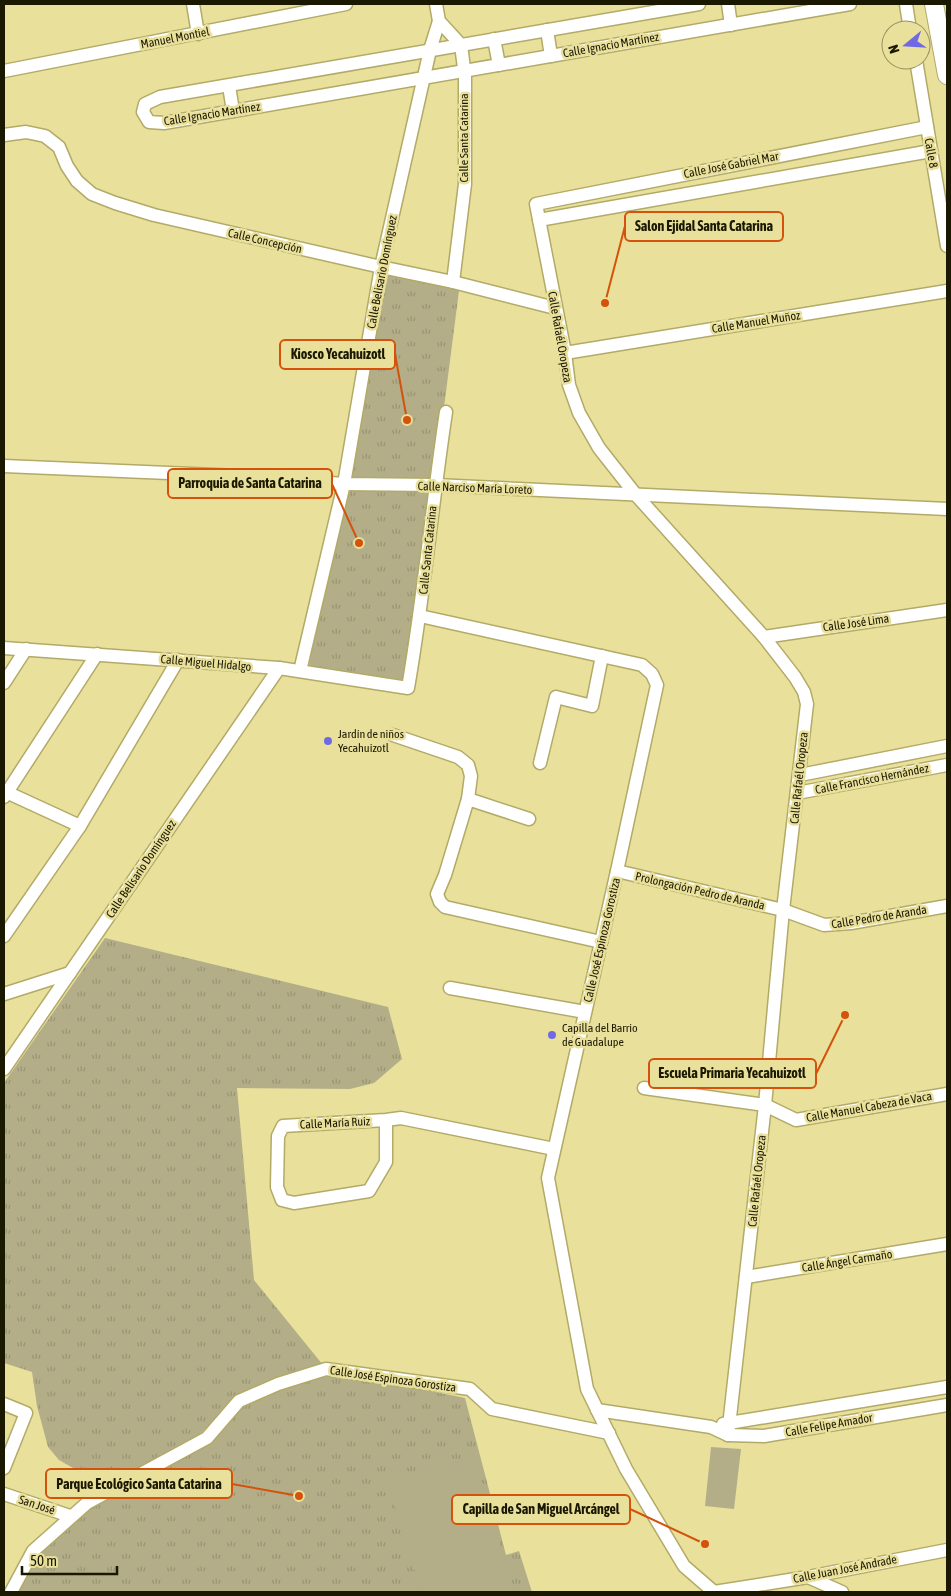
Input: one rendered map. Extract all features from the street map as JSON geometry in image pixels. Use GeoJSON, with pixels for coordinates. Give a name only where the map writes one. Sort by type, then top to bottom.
{"type":"FeatureCollection","features":[{"type":"Feature","properties":{"kind":"main road"},"geometry":{"type":"LineString","coordinates":[[934,4],[947,75]]}},
{"type":"Feature","properties":{"kind":"street"},"geometry":{"type":"LineString","coordinates":[[193,4],[198,34]]}},
{"type":"Feature","properties":{"kind":"street","name":"Manuel Montiel"},"geometry":{"type":"LineString","coordinates":[[4,71],[346,4]]}},
{"type":"Feature","properties":{"kind":"street"},"geometry":{"type":"LineString","coordinates":[[436,4],[439,21],[461,45]]}},
{"type":"Feature","properties":{"kind":"street","name":"Calle Ignacio Martínez"},"geometry":{"type":"LineString","coordinates":[[699,4],[160,97],[145,104],[143,112],[149,122],[164,123],[850,4]]}},
{"type":"Feature","properties":{"kind":"street"},"geometry":{"type":"LineString","coordinates":[[728,4],[731,25]]}},
{"type":"Feature","properties":{"kind":"street"},"geometry":{"type":"LineString","coordinates":[[906,4],[908,20]]}},
{"type":"Feature","properties":{"kind":"street","name":"Calle Belisario Domínguez"},"geometry":{"type":"LineString","coordinates":[[300,671],[344,484],[381,267],[430,50],[439,21]]}},
{"type":"Feature","properties":{"kind":"street"},"geometry":{"type":"LineString","coordinates":[[547,30],[552,56]]}},
{"type":"Feature","properties":{"kind":"street"},"geometry":{"type":"LineString","coordinates":[[494,40],[499,65]]}},
{"type":"Feature","properties":{"kind":"street","name":"Calle Santa Catarina"},"geometry":{"type":"LineString","coordinates":[[453,282],[465,184],[464,71],[461,45]]}},
{"type":"Feature","properties":{"kind":"street","name":"Calle 8"},"geometry":{"type":"LineString","coordinates":[[918,70],[947,246]]}},
{"type":"Feature","properties":{"kind":"street"},"geometry":{"type":"LineString","coordinates":[[228,86],[232,112]]}},
{"type":"Feature","properties":{"kind":"street","name":"Calle José Gabriel Mar"},"geometry":{"type":"LineString","coordinates":[[536,204],[927,127]]}},
{"type":"Feature","properties":{"kind":"street","name":"Calle Concepción"},"geometry":{"type":"LineString","coordinates":[[4,134],[26,132],[45,136],[59,147],[67,166],[77,182],[92,194],[115,203],[154,215],[453,282],[555,308]]}},
{"type":"Feature","properties":{"kind":"street","name":"Calle José Gabriel Mar"},"geometry":{"type":"LineString","coordinates":[[539,220],[931,151]]}},
{"type":"Feature","properties":{"kind":"street","name":"Calle Rafaél Oropeza"},"geometry":{"type":"LineString","coordinates":[[536,204],[569,385],[579,413],[599,448],[636,495],[764,637],[804,692],[807,704],[728,1435]]}},
{"type":"Feature","properties":{"kind":"street","name":"Calle Manuel Muñoz"},"geometry":{"type":"LineString","coordinates":[[564,353],[947,291]]}},
{"type":"Feature","properties":{"kind":"street","name":"Calle Santa Catarina"},"geometry":{"type":"LineString","coordinates":[[408,688],[420,616],[435,485],[446,412]]}},
{"type":"Feature","properties":{"kind":"street","name":"Calle Narciso María Loreto"},"geometry":{"type":"LineString","coordinates":[[4,466],[239,476],[344,484],[435,485],[947,509]]}},
{"type":"Feature","properties":{"kind":"street","name":"Calle José Lima"},"geometry":{"type":"LineString","coordinates":[[764,637],[947,610]]}},
{"type":"Feature","properties":{"kind":"street","name":"Calle José Espinoza Gorostiza"},"geometry":{"type":"LineString","coordinates":[[420,616],[642,665],[652,674],[657,685],[548,1178],[587,1389],[626,1469],[684,1566],[714,1592]]}},
{"type":"Feature","properties":{"kind":"street","name":"Calle Miguel Hidalgo"},"geometry":{"type":"LineString","coordinates":[[4,648],[279,668],[408,688]]}},
{"type":"Feature","properties":{"kind":"street"},"geometry":{"type":"LineString","coordinates":[[4,683],[26,649]]}},
{"type":"Feature","properties":{"kind":"street"},"geometry":{"type":"LineString","coordinates":[[80,826],[5,793],[98,654]]}},
{"type":"Feature","properties":{"kind":"street"},"geometry":{"type":"LineString","coordinates":[[540,763],[556,697],[592,706],[602,656]]}},
{"type":"Feature","properties":{"kind":"street"},"geometry":{"type":"LineString","coordinates":[[4,936],[80,826],[178,660]]}},
{"type":"Feature","properties":{"kind":"street","name":"Calle Belisario Domínguez"},"geometry":{"type":"LineString","coordinates":[[4,1069],[279,668]]}},
{"type":"Feature","properties":{"kind":"street"},"geometry":{"type":"LineString","coordinates":[[394,735],[458,757],[468,765],[471,776],[468,799],[445,875],[437,894],[440,902],[446,907],[601,942]]}},
{"type":"Feature","properties":{"kind":"street","name":"Calle Francisco Hernández"},"geometry":{"type":"LineString","coordinates":[[800,775],[947,746]]}},
{"type":"Feature","properties":{"kind":"street","name":"Calle Francisco Hernández"},"geometry":{"type":"LineString","coordinates":[[797,793],[947,765]]}},
{"type":"Feature","properties":{"kind":"street"},"geometry":{"type":"LineString","coordinates":[[468,799],[529,819]]}},
{"type":"Feature","properties":{"kind":"street","name":"Prolongación Pedro de Aranda"},"geometry":{"type":"LineString","coordinates":[[617,871],[784,910]]}},
{"type":"Feature","properties":{"kind":"street","name":"Calle Pedro de Aranda"},"geometry":{"type":"LineString","coordinates":[[784,910],[824,925],[851,923],[947,906]]}},
{"type":"Feature","properties":{"kind":"street"},"geometry":{"type":"LineString","coordinates":[[4,994],[70,974]]}},
{"type":"Feature","properties":{"kind":"street"},"geometry":{"type":"LineString","coordinates":[[450,988],[585,1012]]}},
{"type":"Feature","properties":{"kind":"street","name":"Calle Manuel Cabeza de Vaca"},"geometry":{"type":"LineString","coordinates":[[644,1088],[765,1105],[796,1120],[947,1094]]}},
{"type":"Feature","properties":{"kind":"street","name":"Calle María Ruiz"},"geometry":{"type":"LineString","coordinates":[[386,1120],[386,1162],[369,1192],[294,1203],[282,1200],[276,1187],[278,1136],[283,1126],[401,1118],[554,1149]]}},
{"type":"Feature","properties":{"kind":"street","name":"Calle Ángel Carmaño"},"geometry":{"type":"LineString","coordinates":[[746,1277],[947,1244]]}},
{"type":"Feature","properties":{"kind":"street","name":"Calle José Espinoza Gorostiza"},"geometry":{"type":"LineString","coordinates":[[11,1592],[33,1551],[70,1516],[87,1503],[207,1438],[239,1401],[278,1384],[326,1369],[470,1389],[492,1408],[609,1433]]}},
{"type":"Feature","properties":{"kind":"street","name":"Calle Felipe Amador"},"geometry":{"type":"LineString","coordinates":[[711,1428],[729,1422],[947,1387]]}},
{"type":"Feature","properties":{"kind":"street"},"geometry":{"type":"LineString","coordinates":[[4,1404],[26,1413],[4,1468]]}},
{"type":"Feature","properties":{"kind":"street","name":"Calle Felipe Amador"},"geometry":{"type":"LineString","coordinates":[[597,1410],[711,1428],[728,1435],[764,1436],[947,1405]]}},
{"type":"Feature","properties":{"kind":"street","name":"San José"},"geometry":{"type":"LineString","coordinates":[[4,1494],[70,1516]]}},
{"type":"Feature","properties":{"kind":"street","name":"Calle Juan José Andrade"},"geometry":{"type":"LineString","coordinates":[[714,1592],[808,1577],[947,1550]]}},
{"type":"Feature","properties":{"kind":"street"},"geometry":{"type":"LineString","coordinates":[[808,1577],[842,1592]]}},
{"type":"Feature","properties":{"kind":"green space"},"geometry":{"type":"Polygon","coordinates":[[[386,265],[460,283],[434,485],[343,481],[386,265]]]}},
{"type":"Feature","properties":{"kind":"green space"},"geometry":{"type":"Polygon","coordinates":[[[341,482],[432,486],[408,687],[308,672],[341,482]]]}},
{"type":"Feature","properties":{"kind":"green space"},"geometry":{"type":"Polygon","coordinates":[[[105,938],[388,1007],[402,1059],[374,1083],[350,1089],[237,1088],[254,1280],[323,1365],[241,1393],[201,1433],[177,1453],[126,1477],[80,1472],[59,1460],[48,1447],[37,1406],[32,1372],[4,1363],[4,1083],[105,938]]]}},
{"type":"Feature","properties":{"kind":"green space"},"geometry":{"type":"Polygon","coordinates":[[[327,1370],[465,1398],[506,1555],[519,1551],[532,1592],[16,1592],[36,1554],[71,1517],[208,1439],[239,1402],[327,1370]]]}},
{"type":"Feature","properties":{"kind":"green space"},"geometry":{"type":"Polygon","coordinates":[[[711,1447],[741,1449],[734,1509],[705,1506],[711,1447]]]}},
{"type":"Feature","properties":{"kind":"green space"},"geometry":{"type":"Polygon","coordinates":[[[474,1457],[514,1592],[421,1592],[387,1478],[474,1457]]]}},
{"type":"Feature","properties":{"kind":"place","name":"Salon Ejidal Santa Catarina"},"geometry":{"type":"Point","coordinates":[605,303]}},
{"type":"Feature","properties":{"kind":"place","name":"Kiosco Yecahuizotl"},"geometry":{"type":"Point","coordinates":[407,420]}},
{"type":"Feature","properties":{"kind":"place","name":"Parroquia de Santa Catarina"},"geometry":{"type":"Point","coordinates":[359,543]}},
{"type":"Feature","properties":{"kind":"place","name":"Jardín de niños Yecahuizotl"},"geometry":{"type":"Point","coordinates":[328,741]}},
{"type":"Feature","properties":{"kind":"place","name":"Escuela Primaria Yecahuizotl"},"geometry":{"type":"Point","coordinates":[845,1015]}},
{"type":"Feature","properties":{"kind":"place","name":"Capilla del Barrio de Guadalupe"},"geometry":{"type":"Point","coordinates":[552,1035]}},
{"type":"Feature","properties":{"kind":"place","name":"Parque Ecológico Santa Catarina"},"geometry":{"type":"Point","coordinates":[299,1496]}},
{"type":"Feature","properties":{"kind":"place","name":"Capilla de San Miguel Arcángel"},"geometry":{"type":"Point","coordinates":[705,1544]}}]}
